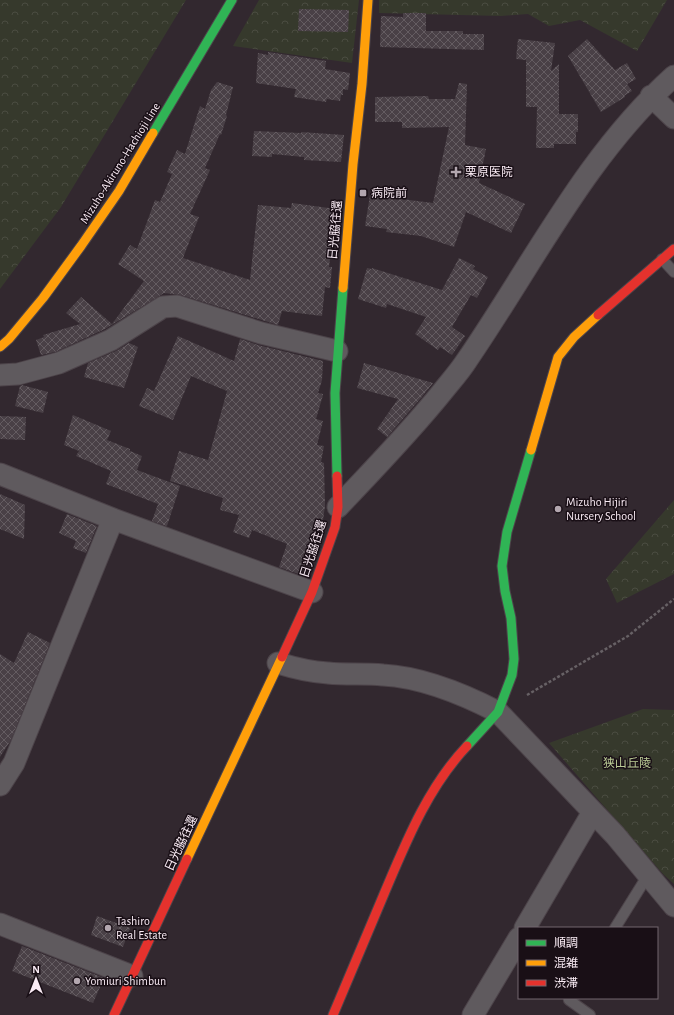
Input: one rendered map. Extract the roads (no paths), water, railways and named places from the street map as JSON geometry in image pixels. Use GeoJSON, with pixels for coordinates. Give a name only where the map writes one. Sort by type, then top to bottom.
{"type":"FeatureCollection","features":[{"type":"Feature","properties":{"kind":"street","name":"Mizuho-Akiruno-Hachioji Line"},"geometry":{"type":"LineString","coordinates":[[0,347],[43,298],[119,192],[232,0]]}},
{"type":"Feature","properties":{"kind":"street","name":"日光脇往還"},"geometry":{"type":"LineString","coordinates":[[114,1015],[312,592],[335,527],[338,507],[334,393],[353,164],[362,84],[368,0]]}},
{"type":"Feature","properties":{"kind":"street"},"geometry":{"type":"LineString","coordinates":[[338,507],[416,425],[467,362],[538,248],[599,158],[651,96],[674,76]]}},
{"type":"Feature","properties":{"kind":"street"},"geometry":{"type":"LineString","coordinates":[[651,96],[674,118]]}},
{"type":"Feature","properties":{"kind":"street"},"geometry":{"type":"LineString","coordinates":[[333,1015],[399,859],[429,798],[440,780],[460,754],[498,712],[512,675],[514,659],[511,618],[502,566],[507,532],[558,357],[574,337],[607,306],[674,249]]}},
{"type":"Feature","properties":{"kind":"street"},"geometry":{"type":"LineString","coordinates":[[0,375],[18,374],[59,363],[111,340],[164,308],[177,306],[261,333],[337,351]]}},
{"type":"Feature","properties":{"kind":"street"},"geometry":{"type":"LineString","coordinates":[[0,474],[113,519],[312,592]]}},
{"type":"Feature","properties":{"kind":"street"},"geometry":{"type":"LineString","coordinates":[[0,785],[7,758],[113,519]]}},
{"type":"Feature","properties":{"kind":"street"},"geometry":{"type":"LineString","coordinates":[[278,663],[329,674],[383,675],[421,681],[479,702],[498,712],[593,812],[674,906]]}},
{"type":"Feature","properties":{"kind":"street"},"geometry":{"type":"LineString","coordinates":[[526,927],[593,812]]}},
{"type":"Feature","properties":{"kind":"street"},"geometry":{"type":"LineString","coordinates":[[0,924],[132,976]]}},
{"type":"Feature","properties":{"kind":"street"},"geometry":{"type":"LineString","coordinates":[[473,1015],[518,940]]}},
{"type":"Feature","properties":{"kind":"lane"},"geometry":{"type":"LineString","coordinates":[[662,259],[674,272]]}},
{"type":"Feature","properties":{"kind":"lane"},"geometry":{"type":"LineString","coordinates":[[616,927],[648,875]]}},
{"type":"Feature","properties":{"kind":"lane"},"geometry":{"type":"LineString","coordinates":[[570,999],[590,1015]]}},
{"type":"Feature","properties":{"kind":"place","name":"栗原医院"},"geometry":{"type":"Point","coordinates":[456,172]}},
{"type":"Feature","properties":{"kind":"place","name":"病院前"},"geometry":{"type":"Point","coordinates":[363,193]}},
{"type":"Feature","properties":{"kind":"place","name":"Mizuho Hijiri Nursery School"},"geometry":{"type":"Point","coordinates":[558,509]}},
{"type":"Feature","properties":{"kind":"place","name":"Tashiro Real Estate"},"geometry":{"type":"Point","coordinates":[108,928]}},
{"type":"Feature","properties":{"kind":"place","name":"Yomiuri Shimbun"},"geometry":{"type":"Point","coordinates":[77,981]}},
{"type":"Feature","properties":{"kind":"park label","name":"狭山丘陵"},"geometry":{"type":"Point","coordinates":[627,763]}}]}
